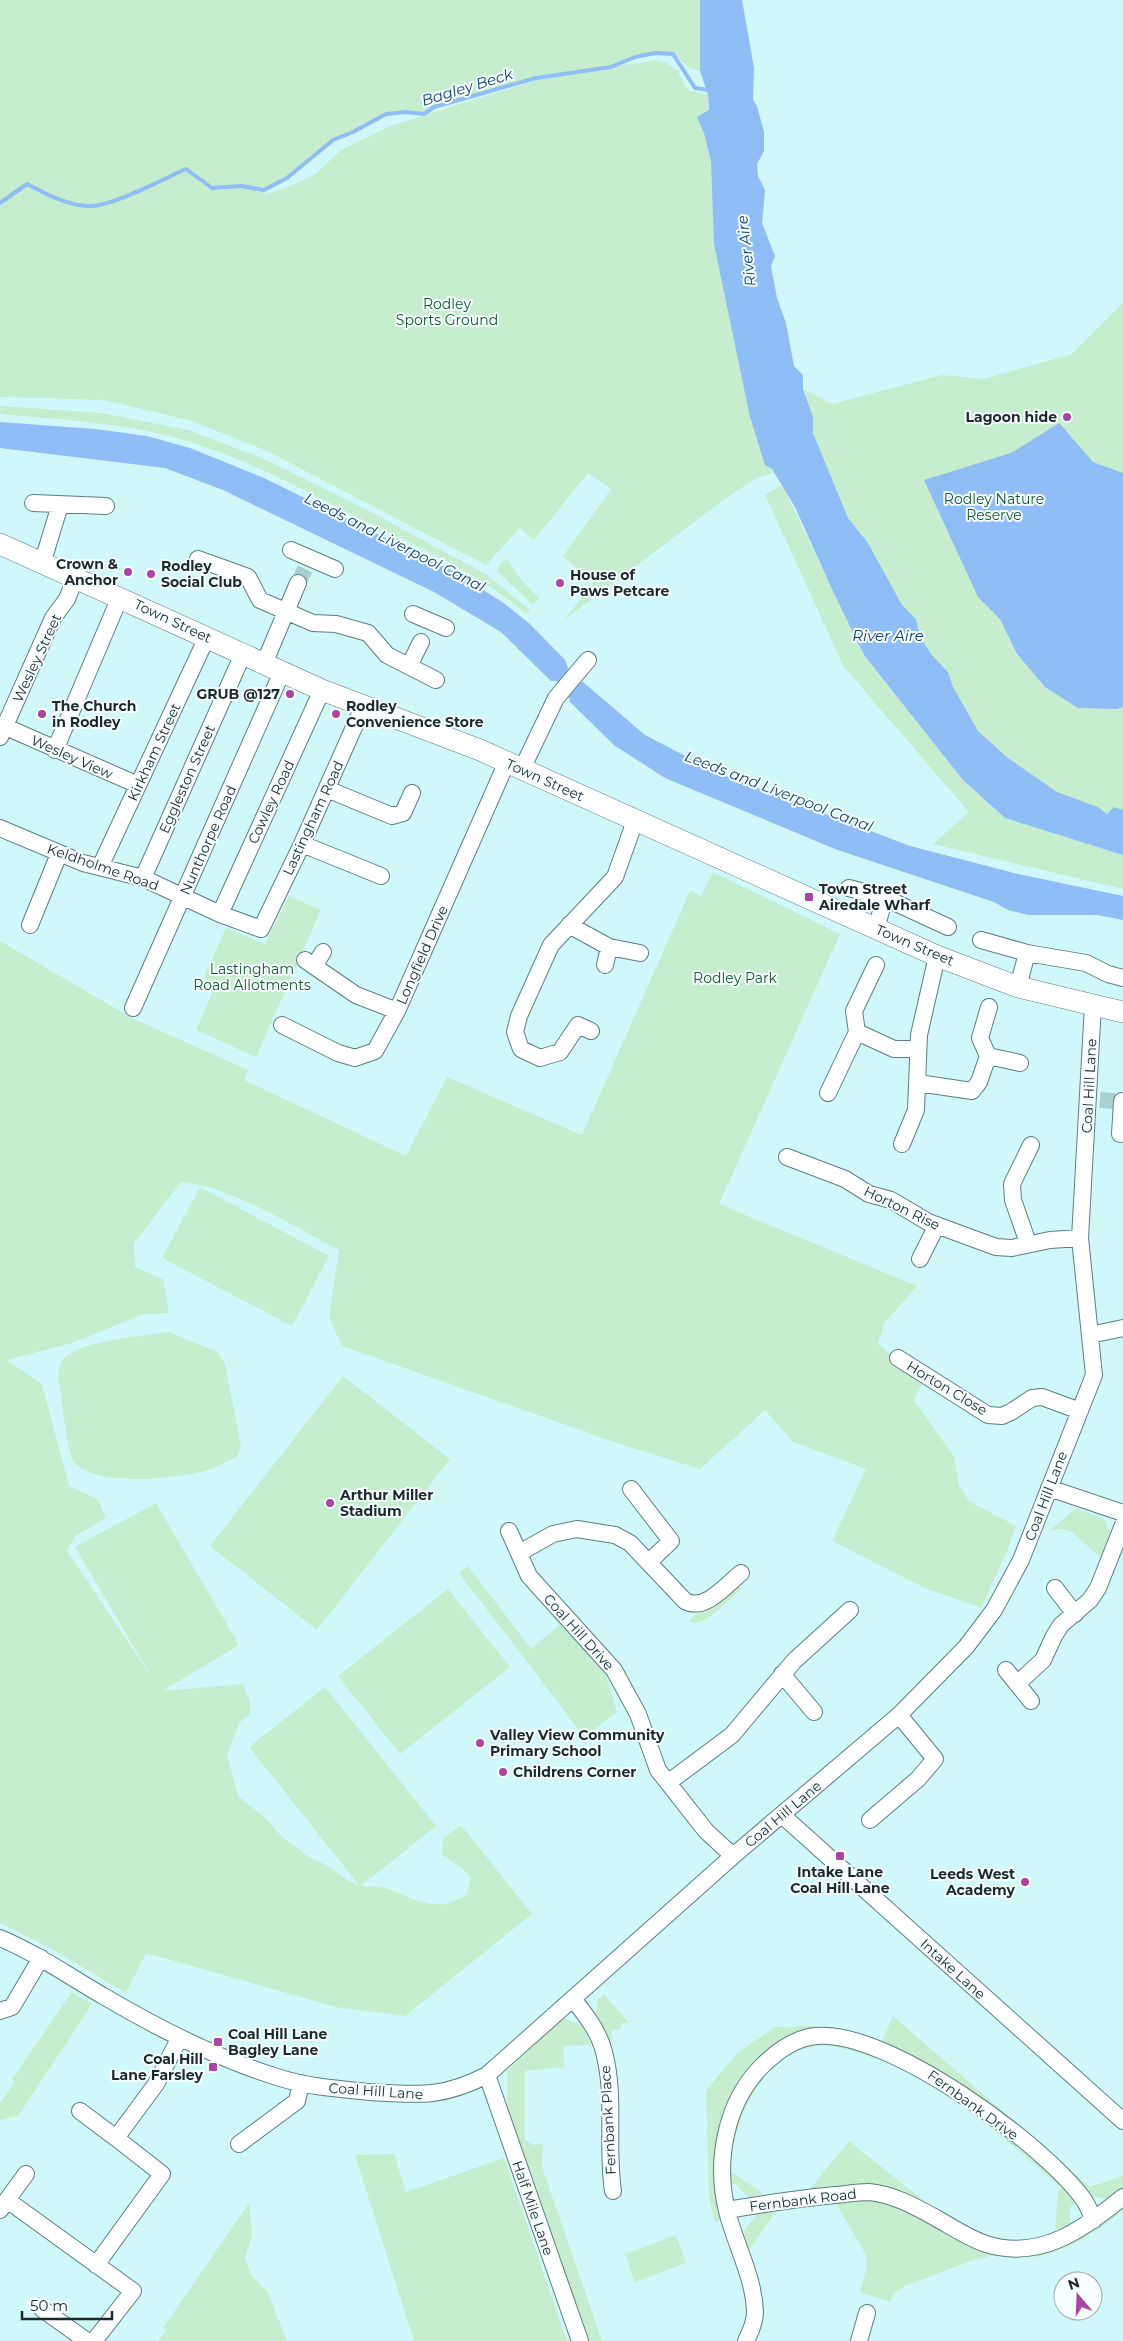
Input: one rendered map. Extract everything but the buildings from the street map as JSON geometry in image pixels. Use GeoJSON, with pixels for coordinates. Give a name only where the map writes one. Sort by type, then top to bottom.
{"type":"FeatureCollection","features":[{"type":"Feature","properties":{"kind":"main road","name":"Town Street"},"geometry":{"type":"LineString","coordinates":[[0,544],[322,690],[363,707],[424,727],[937,956],[1018,987],[1123,1012]]}},
{"type":"Feature","properties":{"kind":"street"},"geometry":{"type":"LineString","coordinates":[[33,503],[106,506]]}},
{"type":"Feature","properties":{"kind":"street"},"geometry":{"type":"LineString","coordinates":[[42,564],[60,505]]}},
{"type":"Feature","properties":{"kind":"street"},"geometry":{"type":"LineString","coordinates":[[291,550],[305,570],[335,569]]}},
{"type":"Feature","properties":{"kind":"street"},"geometry":{"type":"LineString","coordinates":[[198,559],[248,577],[260,600],[313,623],[336,624],[368,634],[387,655],[436,680]]}},
{"type":"Feature","properties":{"kind":"street","name":"Nunthorpe Road"},"geometry":{"type":"LineString","coordinates":[[133,1008],[183,897],[273,668],[287,611],[305,570]]}},
{"type":"Feature","properties":{"kind":"street","name":"Wesley Street"},"geometry":{"type":"LineString","coordinates":[[3,732],[53,618],[67,599],[75,579]]}},
{"type":"Feature","properties":{"kind":"street"},"geometry":{"type":"LineString","coordinates":[[55,750],[120,597]]}},
{"type":"Feature","properties":{"kind":"street"},"geometry":{"type":"LineString","coordinates":[[413,614],[426,631]]}},
{"type":"Feature","properties":{"kind":"street"},"geometry":{"type":"LineString","coordinates":[[426,631],[446,628]]}},
{"type":"Feature","properties":{"kind":"street"},"geometry":{"type":"LineString","coordinates":[[409,666],[426,631]]}},
{"type":"Feature","properties":{"kind":"street","name":"Kirkham Street"},"geometry":{"type":"LineString","coordinates":[[100,867],[207,637]]}},
{"type":"Feature","properties":{"kind":"street","name":"Eggleston Street"},"geometry":{"type":"LineString","coordinates":[[143,878],[243,654]]}},
{"type":"Feature","properties":{"kind":"street","name":"Longfield Drive"},"geometry":{"type":"LineString","coordinates":[[293,1025],[338,1053],[355,1058],[375,1051],[397,1011],[514,766],[556,698],[588,660]]}},
{"type":"Feature","properties":{"kind":"street","name":"Cowley Road"},"geometry":{"type":"LineString","coordinates":[[220,914],[322,690]]}},
{"type":"Feature","properties":{"kind":"street","name":"Lastingham Road"},"geometry":{"type":"LineString","coordinates":[[261,929],[302,844],[363,707]]}},
{"type":"Feature","properties":{"kind":"street","name":"Wesley View"},"geometry":{"type":"LineString","coordinates":[[3,732],[55,750],[138,786]]}},
{"type":"Feature","properties":{"kind":"street"},"geometry":{"type":"LineString","coordinates":[[327,789],[392,816],[403,813],[412,793]]}},
{"type":"Feature","properties":{"kind":"street"},"geometry":{"type":"LineString","coordinates":[[591,1031],[578,1026],[560,1052],[540,1058],[521,1049],[515,1032],[519,1016],[551,945],[615,877],[635,821]]}},
{"type":"Feature","properties":{"kind":"street","name":"Keldholme Road"},"geometry":{"type":"LineString","coordinates":[[0,828],[59,854],[143,878],[220,914],[261,929]]}},
{"type":"Feature","properties":{"kind":"street"},"geometry":{"type":"LineString","coordinates":[[302,844],[380,876]]}},
{"type":"Feature","properties":{"kind":"street"},"geometry":{"type":"LineString","coordinates":[[30,925],[59,854]]}},
{"type":"Feature","properties":{"kind":"street"},"geometry":{"type":"LineString","coordinates":[[849,888],[885,898],[948,927]]}},
{"type":"Feature","properties":{"kind":"street"},"geometry":{"type":"LineString","coordinates":[[876,928],[885,898]]}},
{"type":"Feature","properties":{"kind":"street"},"geometry":{"type":"LineString","coordinates":[[569,925],[609,947],[640,953]]}},
{"type":"Feature","properties":{"kind":"street"},"geometry":{"type":"LineString","coordinates":[[981,940],[1027,953],[1086,963],[1108,974],[1123,978]]}},
{"type":"Feature","properties":{"kind":"street"},"geometry":{"type":"LineString","coordinates":[[605,965],[609,947]]}},
{"type":"Feature","properties":{"kind":"street"},"geometry":{"type":"LineString","coordinates":[[1018,987],[1027,953]]}},
{"type":"Feature","properties":{"kind":"street"},"geometry":{"type":"LineString","coordinates":[[902,1144],[916,1110],[918,1083],[917,1049],[937,956]]}},
{"type":"Feature","properties":{"kind":"street"},"geometry":{"type":"LineString","coordinates":[[314,960],[356,994],[397,1011]]}},
{"type":"Feature","properties":{"kind":"street"},"geometry":{"type":"LineString","coordinates":[[828,1093],[857,1032],[854,1011],[876,965]]}},
{"type":"Feature","properties":{"kind":"street","name":"Coal Hill Lane"},"geometry":{"type":"LineString","coordinates":[[0,1938],[41,1958],[179,2039],[282,2079],[331,2088],[431,2094],[460,2089],[487,2075],[733,1856],[783,1816],[899,1715],[966,1648],[994,1610],[1021,1560],[1094,1375],[1080,1238],[1110,1098],[1093,1005]]}},
{"type":"Feature","properties":{"kind":"street"},"geometry":{"type":"LineString","coordinates":[[918,1083],[972,1091],[979,1082],[988,1056],[980,1038],[989,1007]]}},
{"type":"Feature","properties":{"kind":"street"},"geometry":{"type":"LineString","coordinates":[[857,1032],[894,1049],[917,1049]]}},
{"type":"Feature","properties":{"kind":"street"},"geometry":{"type":"LineString","coordinates":[[988,1056],[1020,1063]]}},
{"type":"Feature","properties":{"kind":"street"},"geometry":{"type":"LineString","coordinates":[[1110,1098],[1120,1134]]}},
{"type":"Feature","properties":{"kind":"street"},"geometry":{"type":"LineString","coordinates":[[1028,1243],[1013,1200],[1012,1184],[1031,1144]]}},
{"type":"Feature","properties":{"kind":"street","name":"Horton Rise"},"geometry":{"type":"LineString","coordinates":[[787,1157],[845,1179],[869,1194],[891,1200],[937,1225],[996,1247],[1012,1248],[1028,1243],[1080,1238]]}},
{"type":"Feature","properties":{"kind":"street"},"geometry":{"type":"LineString","coordinates":[[920,1259],[937,1225]]}},
{"type":"Feature","properties":{"kind":"street"},"geometry":{"type":"LineString","coordinates":[[1090,1335],[1123,1328]]}},
{"type":"Feature","properties":{"kind":"street","name":"Horton Close"},"geometry":{"type":"LineString","coordinates":[[898,1358],[988,1415],[1007,1414],[1032,1398],[1042,1397],[1080,1411]]}},
{"type":"Feature","properties":{"kind":"street"},"geometry":{"type":"LineString","coordinates":[[1049,1488],[1123,1513]]}},
{"type":"Feature","properties":{"kind":"street"},"geometry":{"type":"LineString","coordinates":[[631,1489],[671,1541],[649,1562]]}},
{"type":"Feature","properties":{"kind":"street"},"geometry":{"type":"LineString","coordinates":[[1017,1684],[1043,1660],[1061,1625],[1090,1600],[1098,1588],[1123,1525]]}},
{"type":"Feature","properties":{"kind":"street"},"geometry":{"type":"LineString","coordinates":[[519,1553],[553,1534],[577,1529],[615,1535],[630,1543],[691,1605],[706,1602],[741,1573]]}},
{"type":"Feature","properties":{"kind":"street","name":"Coal Hill Drive"},"geometry":{"type":"LineString","coordinates":[[509,1531],[529,1576],[614,1670],[638,1714],[658,1770],[706,1831],[733,1856]]}},
{"type":"Feature","properties":{"kind":"street"},"geometry":{"type":"LineString","coordinates":[[1055,1588],[1075,1614]]}},
{"type":"Feature","properties":{"kind":"street"},"geometry":{"type":"LineString","coordinates":[[669,1782],[732,1735],[782,1674],[850,1610]]}},
{"type":"Feature","properties":{"kind":"street"},"geometry":{"type":"LineString","coordinates":[[1006,1670],[1030,1701]]}},
{"type":"Feature","properties":{"kind":"street"},"geometry":{"type":"LineString","coordinates":[[782,1674],[814,1712]]}},
{"type":"Feature","properties":{"kind":"street"},"geometry":{"type":"LineString","coordinates":[[870,1820],[918,1778],[935,1759],[899,1715]]}},
{"type":"Feature","properties":{"kind":"street","name":"Intake Lane"},"geometry":{"type":"LineString","coordinates":[[783,1816],[1123,2121]]}},
{"type":"Feature","properties":{"kind":"street"},"geometry":{"type":"LineString","coordinates":[[0,2011],[12,2007],[41,1958]]}},
{"type":"Feature","properties":{"kind":"street","name":"Fernbank Place"},"geometry":{"type":"LineString","coordinates":[[573,1999],[591,2021],[604,2052],[610,2102],[609,2164],[613,2191]]}},
{"type":"Feature","properties":{"kind":"street","name":"Fernbank Drive"},"geometry":{"type":"LineString","coordinates":[[746,2341],[755,2314],[752,2291],[727,2210],[721,2166],[727,2129],[738,2098],[760,2067],[783,2047],[818,2036],[842,2037],[886,2052],[925,2071],[960,2093],[1044,2158],[1084,2200],[1094,2220]]}},
{"type":"Feature","properties":{"kind":"street"},"geometry":{"type":"LineString","coordinates":[[116,2138],[156,2084],[179,2039]]}},
{"type":"Feature","properties":{"kind":"street","name":"Half Mile Lane"},"geometry":{"type":"LineString","coordinates":[[487,2075],[580,2341]]}},
{"type":"Feature","properties":{"kind":"street"},"geometry":{"type":"LineString","coordinates":[[239,2144],[297,2101],[301,2082]]}},
{"type":"Feature","properties":{"kind":"street"},"geometry":{"type":"LineString","coordinates":[[80,2111],[162,2174],[96,2265]]}},
{"type":"Feature","properties":{"kind":"street"},"geometry":{"type":"LineString","coordinates":[[26,2174],[4,2205],[51,2232],[133,2291],[94,2341]]}},
{"type":"Feature","properties":{"kind":"street","name":"Fernbank Road"},"geometry":{"type":"LineString","coordinates":[[727,2210],[808,2198],[870,2192],[915,2206],[968,2236],[987,2244],[1020,2249],[1043,2246],[1064,2238],[1094,2220],[1123,2197]]}},
{"type":"Feature","properties":{"kind":"street"},"geometry":{"type":"LineString","coordinates":[[42,2309],[87,2341]]}},
{"type":"Feature","properties":{"kind":"street"},"geometry":{"type":"LineString","coordinates":[[859,2341],[867,2313]]}},
{"type":"Feature","properties":{"kind":"green space","name":"Rodley Sports Ground"},"geometry":{"type":"Polygon","coordinates":[[[0,0],[700,0],[700,71],[692,70],[673,54],[654,53],[635,57],[611,67],[536,78],[434,107],[424,114],[405,112],[386,114],[353,132],[333,140],[287,178],[264,190],[265,195],[300,182],[317,173],[341,150],[390,126],[544,78],[655,60],[666,63],[677,70],[688,90],[708,95],[709,111],[698,117],[711,162],[714,244],[769,466],[774,473],[758,477],[726,498],[564,620],[593,583],[563,556],[611,489],[588,473],[534,540],[520,528],[486,565],[265,450],[192,421],[104,400],[0,397],[0,0]]]}},
{"type":"Feature","properties":{"kind":"green space","name":"Rodley Nature Reserve"},"geometry":{"type":"Polygon","coordinates":[[[1123,303],[1123,810],[1114,807],[1107,814],[1098,807],[1057,792],[1008,758],[978,731],[953,687],[948,672],[931,654],[920,637],[916,619],[902,605],[868,543],[848,518],[813,433],[813,417],[803,389],[832,404],[942,375],[983,379],[1072,354],[1123,303]]]}},
{"type":"Feature","properties":{"kind":"green space"},"geometry":{"type":"Polygon","coordinates":[[[1,406],[102,413],[188,430],[262,458],[373,513],[487,575],[530,610],[526,614],[486,584],[443,559],[235,458],[161,434],[81,421],[0,414],[1,406]]]}},
{"type":"Feature","properties":{"kind":"green space"},"geometry":{"type":"Polygon","coordinates":[[[782,485],[864,655],[963,780],[1005,818],[1123,855],[1123,889],[933,844],[969,812],[844,667],[765,495],[782,485]]]}},
{"type":"Feature","properties":{"kind":"green space"},"geometry":{"type":"Polygon","coordinates":[[[508,560],[522,581],[539,598],[533,605],[497,571],[501,562],[508,560]]]}},
{"type":"Feature","properties":{"kind":"green space","name":"Rodley Park"},"geometry":{"type":"Polygon","coordinates":[[[713,872],[840,934],[719,1204],[917,1286],[885,1322],[878,1343],[922,1384],[914,1400],[954,1457],[959,1485],[969,1501],[1016,1526],[1006,1554],[981,1608],[925,1588],[832,1541],[866,1469],[793,1442],[765,1410],[700,1469],[617,1443],[342,1346],[329,1317],[339,1250],[241,1199],[201,1185],[181,1182],[134,1243],[135,1267],[163,1279],[169,1313],[143,1314],[72,1343],[7,1360],[42,1384],[69,1486],[97,1499],[106,1518],[75,1536],[67,1551],[154,1681],[75,1547],[156,1503],[239,1645],[162,1691],[243,1684],[250,1702],[250,1714],[239,1723],[227,1755],[238,1796],[265,1818],[282,1837],[309,1857],[330,1867],[347,1880],[359,1885],[249,1747],[325,1687],[436,1826],[361,1886],[385,1888],[416,1900],[435,1904],[445,1904],[467,1894],[471,1878],[442,1853],[444,1838],[461,1825],[532,1914],[405,2016],[336,2007],[146,1953],[126,1993],[50,1948],[0,1923],[0,941],[132,1018],[248,1070],[244,1080],[406,1156],[447,1077],[582,1135],[690,891],[701,896],[713,872]]]}},
{"type":"Feature","properties":{"kind":"green space","name":"Lastingham Road Allotments"},"geometry":{"type":"Polygon","coordinates":[[[289,896],[321,910],[256,1057],[196,1030],[216,984],[204,977],[226,928],[265,944],[289,896]]]}},
{"type":"Feature","properties":{"kind":"green space"},"geometry":{"type":"Polygon","coordinates":[[[200,1187],[329,1256],[292,1326],[162,1258],[200,1187]]]}},
{"type":"Feature","properties":{"kind":"green space"},"geometry":{"type":"Polygon","coordinates":[[[169,1332],[217,1352],[225,1364],[241,1447],[237,1457],[209,1470],[158,1478],[116,1478],[97,1475],[83,1469],[73,1460],[69,1445],[58,1377],[62,1360],[72,1352],[98,1343],[169,1332]]]}},
{"type":"Feature","properties":{"kind":"green space","name":"Arthur Miller Stadium"},"geometry":{"type":"Polygon","coordinates":[[[343,1376],[450,1459],[317,1630],[210,1546],[343,1376]]]}},
{"type":"Feature","properties":{"kind":"green space"},"geometry":{"type":"Polygon","coordinates":[[[1076,1508],[1104,1519],[1111,1534],[1102,1559],[1072,1532],[1063,1529],[1050,1530],[1076,1508]]]}},
{"type":"Feature","properties":{"kind":"green space"},"geometry":{"type":"Polygon","coordinates":[[[468,1566],[531,1649],[559,1625],[550,1614],[552,1612],[606,1675],[617,1712],[580,1740],[579,1730],[459,1573],[468,1566]]]}},
{"type":"Feature","properties":{"kind":"green space"},"geometry":{"type":"Polygon","coordinates":[[[735,1582],[741,1589],[716,1612],[701,1621],[694,1623],[688,1621],[735,1582]]]}},
{"type":"Feature","properties":{"kind":"green space"},"geometry":{"type":"Polygon","coordinates":[[[448,1589],[510,1667],[400,1754],[338,1676],[448,1589]]]}},
{"type":"Feature","properties":{"kind":"green space"},"geometry":{"type":"Polygon","coordinates":[[[72,1992],[92,2004],[18,2116],[0,2120],[0,2103],[15,2082],[12,2079],[72,1992]]]}},
{"type":"Feature","properties":{"kind":"green space"},"geometry":{"type":"Polygon","coordinates":[[[604,1994],[629,2023],[622,2023],[621,2029],[612,2030],[611,2048],[596,2012],[598,1999],[604,1994]]]}},
{"type":"Feature","properties":{"kind":"green space"},"geometry":{"type":"Polygon","coordinates":[[[893,2016],[1090,2187],[1123,2176],[1123,2189],[1108,2200],[1082,2193],[1073,2180],[881,2044],[893,2016]]]}},
{"type":"Feature","properties":{"kind":"green space"},"geometry":{"type":"Polygon","coordinates":[[[563,2018],[582,2025],[591,2045],[563,2046],[564,2067],[525,2071],[525,2140],[533,2145],[543,2144],[542,2167],[602,2341],[586,2341],[507,2104],[507,2071],[563,2018]]]}},
{"type":"Feature","properties":{"kind":"green space"},"geometry":{"type":"Polygon","coordinates":[[[818,2026],[818,2029],[756,2062],[714,2175],[721,2220],[715,2222],[709,2196],[706,2091],[737,2053],[775,2027],[818,2026]]]}},
{"type":"Feature","properties":{"kind":"green space"},"geometry":{"type":"Polygon","coordinates":[[[822,2042],[859,2047],[954,2095],[1061,2183],[1058,2185],[969,2111],[921,2079],[895,2066],[868,2056],[829,2046],[809,2047],[797,2051],[785,2058],[770,2071],[762,2080],[743,2112],[731,2160],[727,2160],[734,2128],[740,2112],[756,2083],[779,2059],[792,2050],[822,2042]]]}},
{"type":"Feature","properties":{"kind":"green space"},"geometry":{"type":"Polygon","coordinates":[[[849,2141],[923,2200],[922,2203],[858,2186],[811,2188],[849,2141]]]}},
{"type":"Feature","properties":{"kind":"green space"},"geometry":{"type":"Polygon","coordinates":[[[394,2154],[406,2192],[504,2158],[567,2341],[414,2341],[355,2155],[394,2154]]]}},
{"type":"Feature","properties":{"kind":"green space"},"geometry":{"type":"Polygon","coordinates":[[[727,2172],[731,2172],[764,2194],[749,2198],[735,2184],[728,2184],[727,2172]]]}},
{"type":"Feature","properties":{"kind":"green space"},"geometry":{"type":"Polygon","coordinates":[[[1064,2186],[1077,2203],[1070,2207],[1070,2226],[1062,2230],[1055,2229],[1058,2191],[1064,2186]]]}},
{"type":"Feature","properties":{"kind":"green space"},"geometry":{"type":"Polygon","coordinates":[[[862,2200],[893,2204],[1018,2254],[1123,2205],[1123,2211],[1092,2233],[1057,2251],[1032,2257],[990,2256],[969,2262],[907,2285],[894,2293],[890,2302],[860,2292],[867,2267],[866,2255],[835,2201],[862,2200]]]}},
{"type":"Feature","properties":{"kind":"green space"},"geometry":{"type":"Polygon","coordinates":[[[249,2203],[252,2235],[245,2258],[251,2275],[267,2291],[287,2341],[158,2341],[166,2330],[163,2328],[249,2203]]]}},
{"type":"Feature","properties":{"kind":"green space"},"geometry":{"type":"Polygon","coordinates":[[[773,2209],[776,2211],[750,2249],[748,2248],[742,2234],[758,2213],[773,2209]]]}},
{"type":"Feature","properties":{"kind":"green space"},"geometry":{"type":"Polygon","coordinates":[[[676,2235],[686,2263],[635,2282],[625,2254],[676,2235]]]}},
{"type":"Feature","properties":{"kind":"water","name":"River Aire"},"geometry":{"type":"Polygon","coordinates":[[[700,0],[742,0],[754,68],[753,100],[757,106],[764,132],[764,151],[757,164],[758,176],[765,190],[762,223],[775,256],[771,266],[777,298],[786,323],[794,366],[803,375],[803,389],[813,417],[813,433],[848,518],[868,543],[902,605],[916,619],[920,637],[931,654],[948,672],[953,687],[978,731],[1008,758],[1057,792],[1098,807],[1107,814],[1114,807],[1123,810],[1123,855],[1005,818],[963,780],[864,655],[795,507],[772,469],[765,465],[750,417],[714,244],[711,162],[704,133],[697,117],[709,110],[708,95],[700,71],[700,0]]]}},
{"type":"Feature","properties":{"kind":"water"},"geometry":{"type":"Polygon","coordinates":[[[0,422],[95,429],[147,436],[190,448],[264,478],[457,573],[505,604],[530,624],[565,660],[568,668],[566,675],[575,684],[583,682],[645,735],[718,773],[910,846],[1018,874],[1123,896],[1123,920],[1097,915],[1028,915],[1008,910],[994,902],[835,849],[665,778],[614,745],[570,702],[568,693],[556,681],[551,681],[501,632],[434,592],[223,490],[165,468],[0,448],[0,422]]]}},
{"type":"Feature","properties":{"kind":"water"},"geometry":{"type":"Polygon","coordinates":[[[1059,423],[1093,462],[1123,473],[1123,707],[1117,709],[1078,708],[1045,687],[1017,654],[1000,619],[978,597],[924,480],[1011,453],[1059,423]]]}},
{"type":"Feature","properties":{"kind":"waterway","name":"Bagley Beck"},"geometry":{"type":"LineString","coordinates":[[0,203],[27,184],[65,202],[89,206],[99,205],[138,192],[186,169],[212,188],[241,186],[264,190],[287,178],[333,140],[353,132],[386,114],[406,112],[424,114],[434,107],[536,78],[611,67],[635,57],[655,53],[673,54],[695,88],[709,90]]}},
{"type":"Feature","properties":{"kind":"tunnel"},"geometry":{"type":"LineString","coordinates":[[298,583],[305,569]]}},
{"type":"Feature","properties":{"kind":"tunnel"},"geometry":{"type":"LineString","coordinates":[[1100,1100],[1115,1101]]}},
{"type":"Feature","properties":{"kind":"place","name":"Lagoon hide"},"geometry":{"type":"Point","coordinates":[1067,417]}},
{"type":"Feature","properties":{"kind":"place","name":"Crown & Anchor"},"geometry":{"type":"Point","coordinates":[128,572]}},
{"type":"Feature","properties":{"kind":"place","name":"Rodley Social Club"},"geometry":{"type":"Point","coordinates":[151,574]}},
{"type":"Feature","properties":{"kind":"place","name":"House of Paws Petcare"},"geometry":{"type":"Point","coordinates":[560,583]}},
{"type":"Feature","properties":{"kind":"place","name":"GRUB @127"},"geometry":{"type":"Point","coordinates":[290,694]}},
{"type":"Feature","properties":{"kind":"place","name":"The Church in Rodley"},"geometry":{"type":"Point","coordinates":[42,714]}},
{"type":"Feature","properties":{"kind":"place","name":"Rodley Convenience Store"},"geometry":{"type":"Point","coordinates":[336,714]}},
{"type":"Feature","properties":{"kind":"place","name":"Town Street Airedale Wharf"},"geometry":{"type":"Point","coordinates":[809,897]}},
{"type":"Feature","properties":{"kind":"place","name":"Arthur Miller Stadium"},"geometry":{"type":"Point","coordinates":[330,1503]}},
{"type":"Feature","properties":{"kind":"place","name":"Valley View Community Primary School"},"geometry":{"type":"Point","coordinates":[480,1743]}},
{"type":"Feature","properties":{"kind":"place","name":"Childrens Corner"},"geometry":{"type":"Point","coordinates":[503,1772]}},
{"type":"Feature","properties":{"kind":"place","name":"Intake Lane Coal Hill Lane"},"geometry":{"type":"Point","coordinates":[840,1856]}},
{"type":"Feature","properties":{"kind":"place","name":"Leeds West Academy"},"geometry":{"type":"Point","coordinates":[1025,1882]}},
{"type":"Feature","properties":{"kind":"place","name":"Coal Hill Lane Bagley Lane"},"geometry":{"type":"Point","coordinates":[218,2042]}},
{"type":"Feature","properties":{"kind":"place","name":"Coal Hill Lane Farsley"},"geometry":{"type":"Point","coordinates":[213,2067]}},
{"type":"Feature","properties":{"kind":"water label","name":"Leeds and Liverpool Canal"},"geometry":{"type":"Point","coordinates":[395,542]}},
{"type":"Feature","properties":{"kind":"water label","name":"Leeds and Liverpool Canal"},"geometry":{"type":"Point","coordinates":[779,791]}}]}
